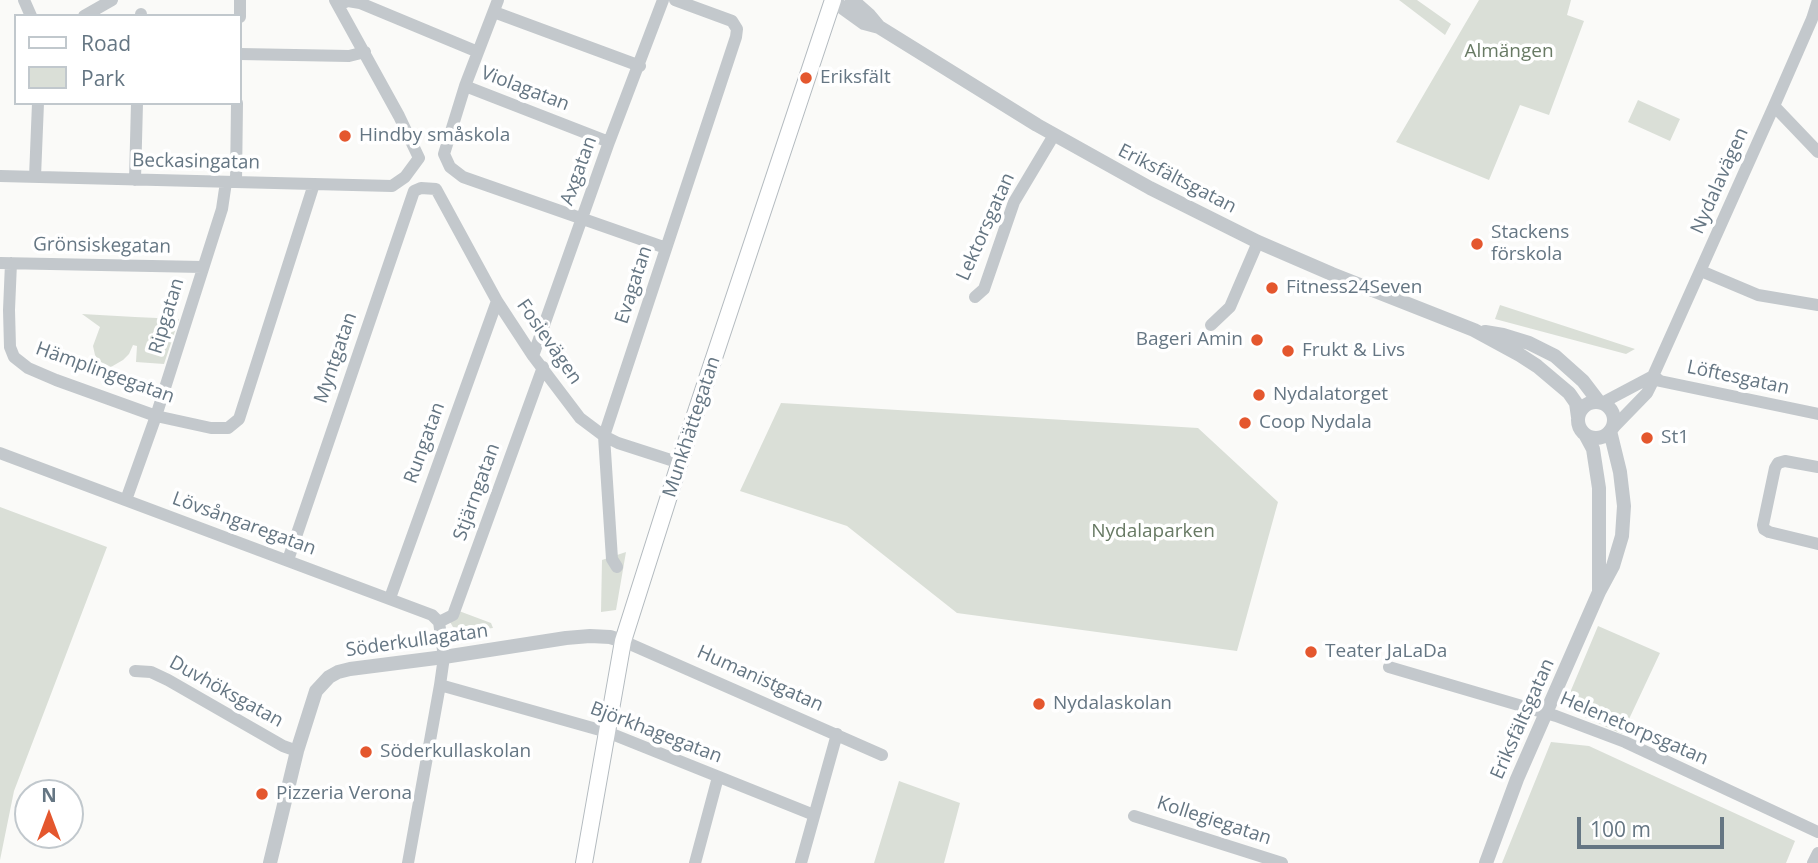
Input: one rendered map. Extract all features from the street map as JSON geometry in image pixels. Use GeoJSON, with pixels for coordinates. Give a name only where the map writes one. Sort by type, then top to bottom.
{"type":"FeatureCollection","features":[{"type":"Feature","properties":{"kind":"main road","name":"Munkhättegatan"},"geometry":{"type":"LineString","coordinates":[[584,863],[623,640],[832,0]]}},
{"type":"Feature","properties":{"kind":"street"},"geometry":{"type":"LineString","coordinates":[[88,14],[112,0]]}},
{"type":"Feature","properties":{"kind":"street","name":"Axgatan"},"geometry":{"type":"LineString","coordinates":[[533,356],[663,0]]}},
{"type":"Feature","properties":{"kind":"street","name":"Evagatan"},"geometry":{"type":"LineString","coordinates":[[617,568],[612,559],[604,436],[737,29],[732,21],[674,0]]}},
{"type":"Feature","properties":{"kind":"street","name":"Eriksfältsgatan"},"geometry":{"type":"LineString","coordinates":[[832,0],[864,23],[879,27],[1054,135],[1150,188],[1258,242],[1474,330],[1520,355],[1569,393],[1576,403],[1578,417]]}},
{"type":"Feature","properties":{"kind":"street","name":"Eriksfältsgatan"},"geometry":{"type":"LineString","coordinates":[[852,0],[879,27]]}},
{"type":"Feature","properties":{"kind":"street","name":"Nydalavägen"},"geometry":{"type":"LineString","coordinates":[[1611,430],[1647,393],[1652,383],[1774,107],[1818,0]]}},
{"type":"Feature","properties":{"kind":"street"},"geometry":{"type":"LineString","coordinates":[[242,54],[349,56],[365,52],[337,3],[348,2],[385,6],[478,52]]}},
{"type":"Feature","properties":{"kind":"street"},"geometry":{"type":"LineString","coordinates":[[640,66],[496,6],[465,86],[444,154],[450,167],[463,177],[666,248]]}},
{"type":"Feature","properties":{"kind":"street","name":"Beckasingatan"},"geometry":{"type":"LineString","coordinates":[[0,176],[392,186],[405,177],[419,158],[365,52]]}},
{"type":"Feature","properties":{"kind":"street","name":"Violagatan"},"geometry":{"type":"LineString","coordinates":[[465,86],[609,142]]}},
{"type":"Feature","properties":{"kind":"street"},"geometry":{"type":"LineString","coordinates":[[35,177],[38,105]]}},
{"type":"Feature","properties":{"kind":"street"},"geometry":{"type":"LineString","coordinates":[[135,180],[137,105]]}},
{"type":"Feature","properties":{"kind":"street","name":"Ripgatan"},"geometry":{"type":"LineString","coordinates":[[126,500],[156,416],[231,182],[237,105]]}},
{"type":"Feature","properties":{"kind":"street"},"geometry":{"type":"LineString","coordinates":[[1774,107],[1818,152]]}},
{"type":"Feature","properties":{"kind":"street","name":"Lektorsgatan"},"geometry":{"type":"LineString","coordinates":[[975,297],[984,289],[1014,202],[1054,135]]}},
{"type":"Feature","properties":{"kind":"street","name":"Hämplingegatan"},"geometry":{"type":"LineString","coordinates":[[6,263],[10,347],[14,358],[47,376],[156,416],[211,428],[228,428],[239,419],[314,184]]}},
{"type":"Feature","properties":{"kind":"street","name":"Myntgatan"},"geometry":{"type":"LineString","coordinates":[[288,560],[414,191],[421,188],[436,189]]}},
{"type":"Feature","properties":{"kind":"street","name":"Fosievägen"},"geometry":{"type":"LineString","coordinates":[[436,189],[497,301],[533,356],[580,418],[618,443],[680,463]]}},
{"type":"Feature","properties":{"kind":"street"},"geometry":{"type":"LineString","coordinates":[[1212,325],[1230,307],[1258,242]]}},
{"type":"Feature","properties":{"kind":"street","name":"Grönsiskegatan"},"geometry":{"type":"LineString","coordinates":[[6,263],[202,267]]}},
{"type":"Feature","properties":{"kind":"street"},"geometry":{"type":"LineString","coordinates":[[1701,271],[1758,295],[1818,305]]}},
{"type":"Feature","properties":{"kind":"street","name":"Rungatan"},"geometry":{"type":"LineString","coordinates":[[390,598],[497,301]]}},
{"type":"Feature","properties":{"kind":"street","name":"Eriksfältsgatan"},"geometry":{"type":"LineString","coordinates":[[1474,330],[1503,335],[1545,350],[1583,381],[1600,402]]}},
{"type":"Feature","properties":{"kind":"street","name":"Stjärngatan"},"geometry":{"type":"LineString","coordinates":[[439,622],[453,615],[543,367]]}},
{"type":"Feature","properties":{"kind":"street"},"geometry":{"type":"LineString","coordinates":[[1600,402],[1612,410],[1614,416],[1611,430],[1599,438],[1586,436],[1581,430],[1578,417],[1585,405],[1600,402],[1653,376]]}},
{"type":"Feature","properties":{"kind":"street","name":"Löftesgatan"},"geometry":{"type":"LineString","coordinates":[[1653,376],[1660,382],[1818,414]]}},
{"type":"Feature","properties":{"kind":"street","name":"Eriksfältsgatan"},"geometry":{"type":"LineString","coordinates":[[1486,863],[1509,799],[1599,592],[1613,566],[1622,536],[1620,472],[1611,430]]}},
{"type":"Feature","properties":{"kind":"street","name":"Eriksfältsgatan"},"geometry":{"type":"LineString","coordinates":[[1586,436],[1593,449],[1599,488],[1599,592]]}},
{"type":"Feature","properties":{"kind":"street","name":"Lövsångaregatan"},"geometry":{"type":"LineString","coordinates":[[0,453],[390,598],[432,615],[439,622]]}},
{"type":"Feature","properties":{"kind":"street"},"geometry":{"type":"LineString","coordinates":[[1818,467],[1785,460],[1779,463],[1775,468],[1763,525],[1769,532],[1818,544]]}},
{"type":"Feature","properties":{"kind":"street"},"geometry":{"type":"LineString","coordinates":[[408,863],[444,657],[439,622]]}},
{"type":"Feature","properties":{"kind":"street","name":"Söderkullagatan"},"geometry":{"type":"LineString","coordinates":[[270,863],[297,751],[316,691],[329,677],[349,669],[566,638],[590,636],[623,640]]}},
{"type":"Feature","properties":{"kind":"street","name":"Humanistgatan"},"geometry":{"type":"LineString","coordinates":[[623,640],[882,755]]}},
{"type":"Feature","properties":{"kind":"street","name":"Helenetorpsgatan"},"geometry":{"type":"LineString","coordinates":[[1389,667],[1547,714],[1625,742],[1818,832]]}},
{"type":"Feature","properties":{"kind":"street","name":"Duvhöksgatan"},"geometry":{"type":"LineString","coordinates":[[135,671],[151,672],[168,680],[283,746],[297,751]]}},
{"type":"Feature","properties":{"kind":"street","name":"Björkhagegatan"},"geometry":{"type":"LineString","coordinates":[[440,685],[607,732],[814,815]]}},
{"type":"Feature","properties":{"kind":"street"},"geometry":{"type":"LineString","coordinates":[[801,863],[837,734]]}},
{"type":"Feature","properties":{"kind":"street"},"geometry":{"type":"LineString","coordinates":[[695,863],[718,777]]}},
{"type":"Feature","properties":{"kind":"street","name":"Kollegiegatan"},"geometry":{"type":"LineString","coordinates":[[1134,816],[1282,863]]}},
{"type":"Feature","properties":{"kind":"street"},"geometry":{"type":"LineString","coordinates":[[1813,863],[1818,853]]}},
{"type":"Feature","properties":{"kind":"green space"},"geometry":{"type":"Polygon","coordinates":[[[1399,0],[1417,0],[1451,24],[1445,35],[1399,0]]]}},
{"type":"Feature","properties":{"kind":"green space","name":"Almängen"},"geometry":{"type":"Polygon","coordinates":[[[1479,0],[1571,0],[1567,15],[1584,21],[1549,115],[1520,105],[1489,180],[1396,142],[1479,0]]]}},
{"type":"Feature","properties":{"kind":"green space"},"geometry":{"type":"Polygon","coordinates":[[[1638,100],[1680,119],[1670,141],[1628,122],[1638,100]]]}},
{"type":"Feature","properties":{"kind":"green space"},"geometry":{"type":"Polygon","coordinates":[[[1500,305],[1635,349],[1626,354],[1495,319],[1500,305]]]}},
{"type":"Feature","properties":{"kind":"green space"},"geometry":{"type":"Polygon","coordinates":[[[82,314],[179,319],[164,364],[136,362],[137,346],[133,345],[123,360],[111,367],[99,361],[95,355],[93,346],[100,327],[82,314]]]}},
{"type":"Feature","properties":{"kind":"green space","name":"Nydalaparken"},"geometry":{"type":"Polygon","coordinates":[[[781,403],[1198,428],[1278,502],[1237,651],[957,613],[847,526],[740,491],[781,403]]]}},
{"type":"Feature","properties":{"kind":"green space"},"geometry":{"type":"Polygon","coordinates":[[[0,507],[107,547],[19,779],[14,779],[0,860],[0,507]]]}},
{"type":"Feature","properties":{"kind":"green space"},"geometry":{"type":"Polygon","coordinates":[[[626,552],[616,610],[601,612],[602,560],[626,552]]]}},
{"type":"Feature","properties":{"kind":"green space"},"geometry":{"type":"Polygon","coordinates":[[[451,608],[491,623],[493,628],[456,632],[450,622],[451,608]]]}},
{"type":"Feature","properties":{"kind":"green space"},"geometry":{"type":"Polygon","coordinates":[[[1598,626],[1660,653],[1622,734],[1574,712],[1569,695],[1598,626]]]}},
{"type":"Feature","properties":{"kind":"green space"},"geometry":{"type":"Polygon","coordinates":[[[1551,742],[1589,746],[1795,841],[1786,863],[1502,863],[1551,742]]]}},
{"type":"Feature","properties":{"kind":"green space"},"geometry":{"type":"Polygon","coordinates":[[[899,781],[960,803],[944,863],[874,863],[899,781]]]}},
{"type":"Feature","properties":{"kind":"place","name":"Eriksfält"},"geometry":{"type":"Point","coordinates":[806,78]}},
{"type":"Feature","properties":{"kind":"place","name":"Hindby småskola"},"geometry":{"type":"Point","coordinates":[345,136]}},
{"type":"Feature","properties":{"kind":"place","name":"Stackens förskola"},"geometry":{"type":"Point","coordinates":[1477,244]}},
{"type":"Feature","properties":{"kind":"place","name":"Fitness24Seven"},"geometry":{"type":"Point","coordinates":[1272,288]}},
{"type":"Feature","properties":{"kind":"place","name":"Bageri Amin"},"geometry":{"type":"Point","coordinates":[1257,340]}},
{"type":"Feature","properties":{"kind":"place","name":"Frukt & Livs"},"geometry":{"type":"Point","coordinates":[1288,351]}},
{"type":"Feature","properties":{"kind":"place","name":"Nydalatorget"},"geometry":{"type":"Point","coordinates":[1259,395]}},
{"type":"Feature","properties":{"kind":"place","name":"Coop Nydala"},"geometry":{"type":"Point","coordinates":[1245,423]}},
{"type":"Feature","properties":{"kind":"place","name":"St1"},"geometry":{"type":"Point","coordinates":[1647,438]}},
{"type":"Feature","properties":{"kind":"place","name":"Teater JaLaDa"},"geometry":{"type":"Point","coordinates":[1311,652]}},
{"type":"Feature","properties":{"kind":"place","name":"Nydalaskolan"},"geometry":{"type":"Point","coordinates":[1039,704]}},
{"type":"Feature","properties":{"kind":"place","name":"Söderkullaskolan"},"geometry":{"type":"Point","coordinates":[366,752]}},
{"type":"Feature","properties":{"kind":"place","name":"Pizzeria Verona"},"geometry":{"type":"Point","coordinates":[262,794]}}]}
